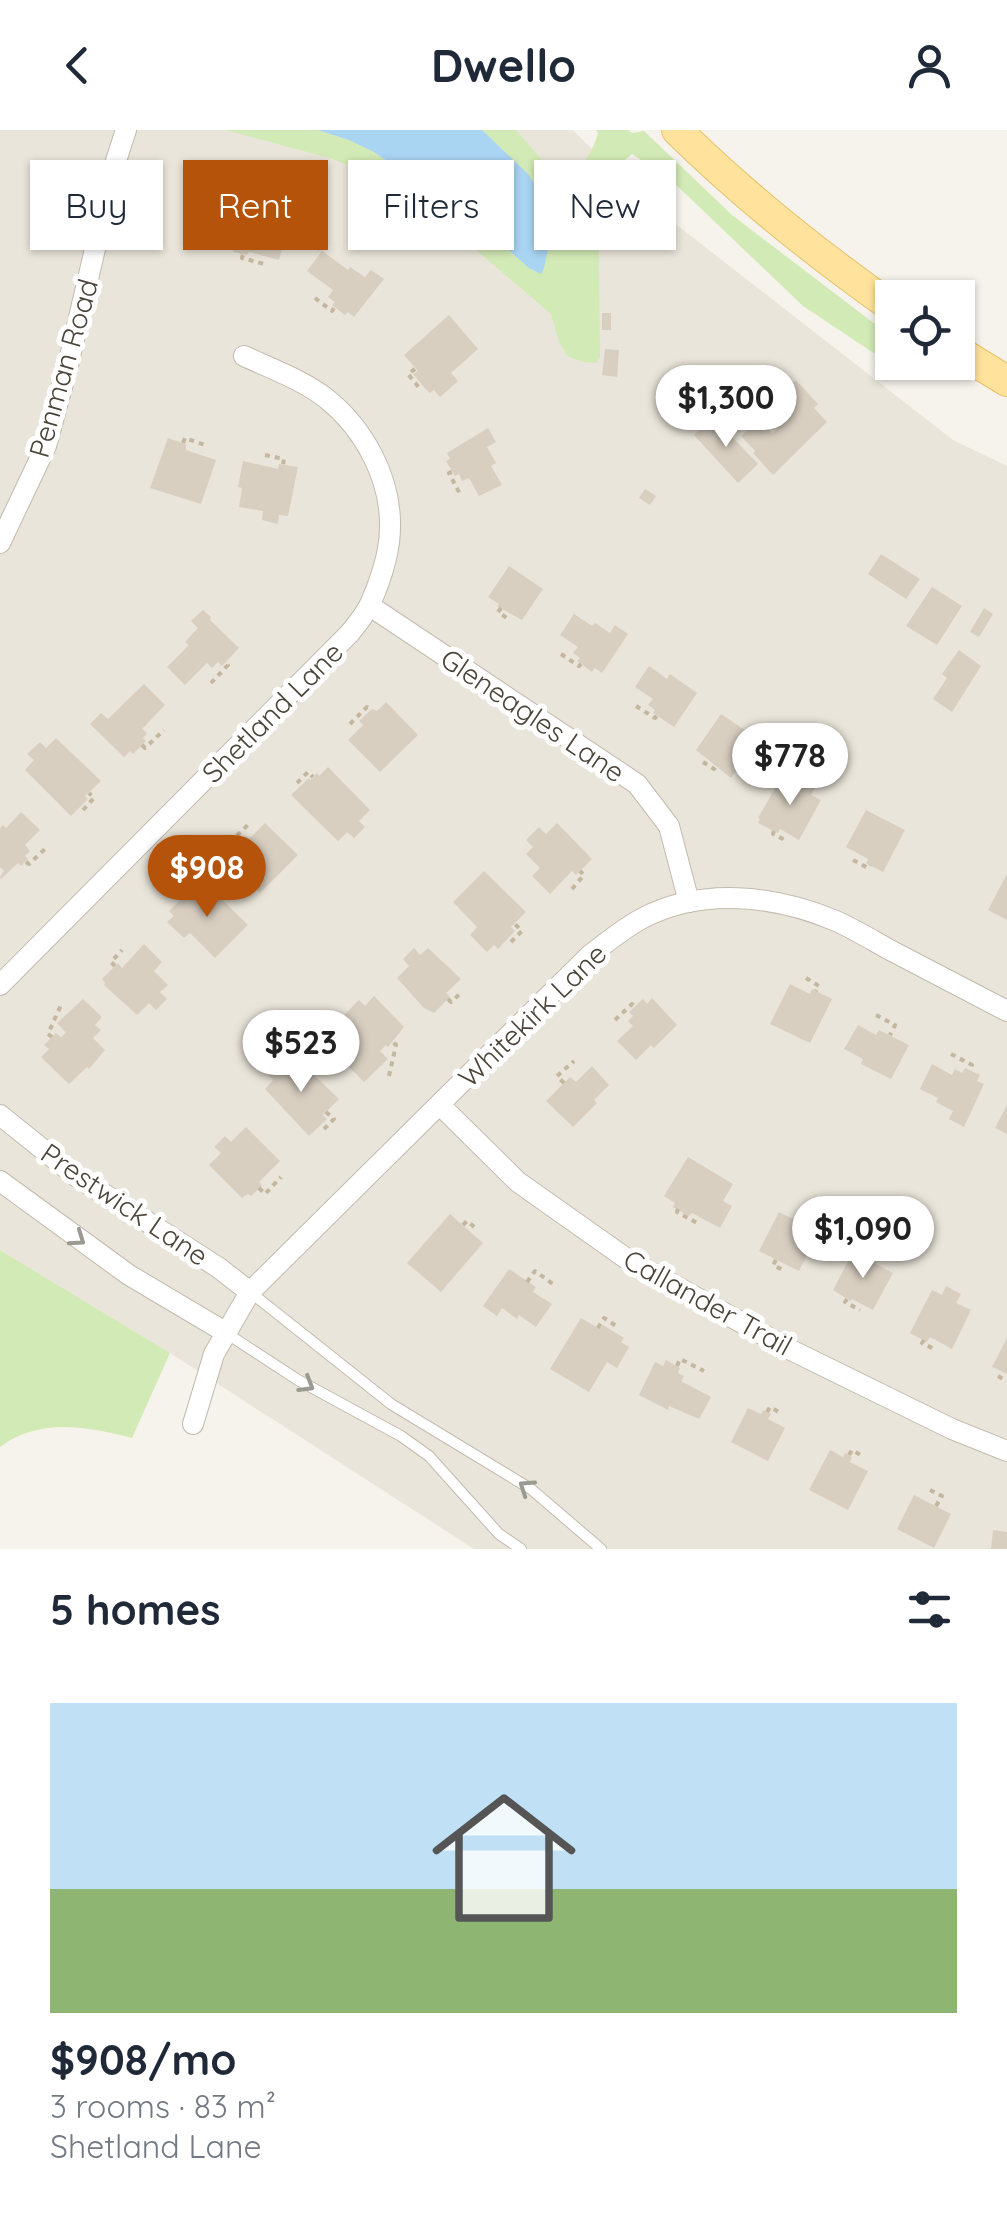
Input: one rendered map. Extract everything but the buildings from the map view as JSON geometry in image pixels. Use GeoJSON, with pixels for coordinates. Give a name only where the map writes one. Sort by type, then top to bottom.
{"type":"FeatureCollection","features":[{"type":"Feature","properties":{"kind":"main road"},"geometry":{"type":"LineString","coordinates":[[677,130],[708,161],[875,295]]}},
{"type":"Feature","properties":{"kind":"main road"},"geometry":{"type":"LineString","coordinates":[[975,362],[1007,382]]}},
{"type":"Feature","properties":{"kind":"street","name":"Penman Road"},"geometry":{"type":"LineString","coordinates":[[0,543],[46,446],[126,130]]}},
{"type":"Feature","properties":{"kind":"street"},"geometry":{"type":"LineString","coordinates":[[244,356],[325,398],[358,428],[375,460],[387,495],[390,526],[384,563],[370,606]]}},
{"type":"Feature","properties":{"kind":"street","name":"Gleneagles Lane"},"geometry":{"type":"LineString","coordinates":[[370,606],[638,784],[669,826],[689,902]]}},
{"type":"Feature","properties":{"kind":"street","name":"Shetland Lane"},"geometry":{"type":"LineString","coordinates":[[0,985],[349,634],[370,606]]}},
{"type":"Feature","properties":{"kind":"street","name":"Whitekirk Lane"},"geometry":{"type":"LineString","coordinates":[[193,1424],[210,1366],[250,1292],[590,955],[642,918],[689,902],[719,898],[753,898],[814,913],[1007,1011]]}},
{"type":"Feature","properties":{"kind":"street","name":"Callander Trail"},"geometry":{"type":"LineString","coordinates":[[440,1105],[518,1182],[627,1259],[800,1354],[959,1432],[1007,1451]]}},
{"type":"Feature","properties":{"kind":"street","name":"Prestwick Lane"},"geometry":{"type":"LineString","coordinates":[[0,1115],[76,1176],[220,1268],[250,1292]]}},
{"type":"Feature","properties":{"kind":"street","name":"Prestwick Lane"},"geometry":{"type":"LineString","coordinates":[[0,1181],[129,1274],[226,1332]]}},
{"type":"Feature","properties":{"kind":"lane"},"geometry":{"type":"LineString","coordinates":[[250,1292],[391,1404],[532,1490],[601,1549]]}},
{"type":"Feature","properties":{"kind":"lane"},"geometry":{"type":"LineString","coordinates":[[226,1332],[298,1380],[401,1436],[429,1456],[499,1534],[521,1549]]}},
{"type":"Feature","properties":{"kind":"path"},"geometry":{"type":"LineString","coordinates":[[243,254],[242,258],[264,264]]}},
{"type":"Feature","properties":{"kind":"path"},"geometry":{"type":"LineString","coordinates":[[315,298],[332,310],[335,307]]}},
{"type":"Feature","properties":{"kind":"path"},"geometry":{"type":"LineString","coordinates":[[416,368],[408,374],[421,390]]}},
{"type":"Feature","properties":{"kind":"path"},"geometry":{"type":"LineString","coordinates":[[183,443],[184,438],[205,445]]}},
{"type":"Feature","properties":{"kind":"path"},"geometry":{"type":"LineString","coordinates":[[265,455],[284,459],[283,464]]}},
{"type":"Feature","properties":{"kind":"path"},"geometry":{"type":"LineString","coordinates":[[452,472],[449,474],[460,494]]}},
{"type":"Feature","properties":{"kind":"path"},"geometry":{"type":"LineString","coordinates":[[501,608],[498,612],[510,620]]}},
{"type":"Feature","properties":{"kind":"path"},"geometry":{"type":"LineString","coordinates":[[561,654],[581,664]]}},
{"type":"Feature","properties":{"kind":"path"},"geometry":{"type":"LineString","coordinates":[[210,683],[228,665],[225,662]]}},
{"type":"Feature","properties":{"kind":"path"},"geometry":{"type":"LineString","coordinates":[[350,724],[367,706],[370,710]]}},
{"type":"Feature","properties":{"kind":"path"},"geometry":{"type":"LineString","coordinates":[[636,706],[657,716]]}},
{"type":"Feature","properties":{"kind":"path"},"geometry":{"type":"LineString","coordinates":[[142,745],[146,748],[164,730]]}},
{"type":"Feature","properties":{"kind":"path"},"geometry":{"type":"LineString","coordinates":[[703,762],[716,767]]}},
{"type":"Feature","properties":{"kind":"path"},"geometry":{"type":"LineString","coordinates":[[297,783],[308,772],[313,777]]}},
{"type":"Feature","properties":{"kind":"path"},"geometry":{"type":"LineString","coordinates":[[83,810],[94,798],[89,793]]}},
{"type":"Feature","properties":{"kind":"path"},"geometry":{"type":"LineString","coordinates":[[238,843],[234,838],[250,822]]}},
{"type":"Feature","properties":{"kind":"path"},"geometry":{"type":"LineString","coordinates":[[774,831],[787,841]]}},
{"type":"Feature","properties":{"kind":"path"},"geometry":{"type":"LineString","coordinates":[[26,862],[44,848]]}},
{"type":"Feature","properties":{"kind":"path"},"geometry":{"type":"LineString","coordinates":[[854,860],[868,868],[870,865]]}},
{"type":"Feature","properties":{"kind":"path"},"geometry":{"type":"LineString","coordinates":[[572,889],[584,874],[580,871]]}},
{"type":"Feature","properties":{"kind":"path"},"geometry":{"type":"LineString","coordinates":[[176,899],[186,888],[191,894]]}},
{"type":"Feature","properties":{"kind":"path"},"geometry":{"type":"LineString","coordinates":[[511,942],[522,932],[514,924]]}},
{"type":"Feature","properties":{"kind":"path"},"geometry":{"type":"LineString","coordinates":[[115,966],[110,962],[122,950]]}},
{"type":"Feature","properties":{"kind":"path"},"geometry":{"type":"LineString","coordinates":[[806,978],[818,986],[816,990]]}},
{"type":"Feature","properties":{"kind":"path"},"geometry":{"type":"LineString","coordinates":[[448,999],[451,1002],[462,992]]}},
{"type":"Feature","properties":{"kind":"path"},"geometry":{"type":"LineString","coordinates":[[616,1020],[632,1004],[635,1007]]}},
{"type":"Feature","properties":{"kind":"path"},"geometry":{"type":"LineString","coordinates":[[52,1038],[48,1034],[61,1005]]}},
{"type":"Feature","properties":{"kind":"path"},"geometry":{"type":"LineString","coordinates":[[876,1014],[896,1025],[890,1036]]}},
{"type":"Feature","properties":{"kind":"path"},"geometry":{"type":"LineString","coordinates":[[389,1076],[396,1044],[393,1042]]}},
{"type":"Feature","properties":{"kind":"path"},"geometry":{"type":"LineString","coordinates":[[951,1054],[972,1065],[969,1070]]}},
{"type":"Feature","properties":{"kind":"path"},"geometry":{"type":"LineString","coordinates":[[564,1083],[558,1076],[574,1061]]}},
{"type":"Feature","properties":{"kind":"path"},"geometry":{"type":"LineString","coordinates":[[324,1129],[334,1119],[326,1112]]}},
{"type":"Feature","properties":{"kind":"path"},"geometry":{"type":"LineString","coordinates":[[260,1188],[265,1194],[281,1178]]}},
{"type":"Feature","properties":{"kind":"path"},"geometry":{"type":"LineString","coordinates":[[678,1210],[696,1223]]}},
{"type":"Feature","properties":{"kind":"path"},"geometry":{"type":"LineString","coordinates":[[463,1225],[467,1221],[478,1230]]}},
{"type":"Feature","properties":{"kind":"path"},"geometry":{"type":"LineString","coordinates":[[776,1260],[773,1265],[785,1271]]}},
{"type":"Feature","properties":{"kind":"path"},"geometry":{"type":"LineString","coordinates":[[527,1282],[535,1271],[553,1284]]}},
{"type":"Feature","properties":{"kind":"path"},"geometry":{"type":"LineString","coordinates":[[847,1299],[845,1302],[860,1310]]}},
{"type":"Feature","properties":{"kind":"path"},"geometry":{"type":"LineString","coordinates":[[598,1328],[604,1318],[618,1327]]}},
{"type":"Feature","properties":{"kind":"path"},"geometry":{"type":"LineString","coordinates":[[924,1340],[922,1343],[936,1350]]}},
{"type":"Feature","properties":{"kind":"path"},"geometry":{"type":"LineString","coordinates":[[677,1366],[680,1359],[704,1371]]}},
{"type":"Feature","properties":{"kind":"path"},"geometry":{"type":"LineString","coordinates":[[998,1376],[1007,1381]]}},
{"type":"Feature","properties":{"kind":"path"},"geometry":{"type":"LineString","coordinates":[[767,1412],[770,1407],[781,1413]]}},
{"type":"Feature","properties":{"kind":"path"},"geometry":{"type":"LineString","coordinates":[[849,1455],[852,1450],[864,1457]]}},
{"type":"Feature","properties":{"kind":"path"},"geometry":{"type":"LineString","coordinates":[[930,1490],[942,1496],[936,1506]]}},
{"type":"Feature","properties":{"kind":"shaded area"},"geometry":{"type":"Polygon","coordinates":[[[0,130],[573,130],[603,160],[534,160],[534,250],[676,250],[676,224],[953,440],[1007,466],[1007,1549],[474,1549],[170,1353],[0,1250],[0,130]]]}},
{"type":"Feature","properties":{"kind":"green space"},"geometry":{"type":"Polygon","coordinates":[[[225,130],[318,130],[349,140],[385,160],[348,160],[348,165],[225,130]]]}},
{"type":"Feature","properties":{"kind":"green space"},"geometry":{"type":"Polygon","coordinates":[[[482,130],[516,130],[542,160],[534,160],[534,250],[599,250],[600,357],[596,363],[567,356],[551,314],[476,250],[510,250],[535,272],[528,174],[482,130]]]}},
{"type":"Feature","properties":{"kind":"green space"},"geometry":{"type":"Polygon","coordinates":[[[596,130],[628,130],[644,131],[674,160],[641,160],[632,154],[625,160],[585,160],[596,139],[596,130]]]}},
{"type":"Feature","properties":{"kind":"green space"},"geometry":{"type":"Polygon","coordinates":[[[676,162],[732,215],[875,324],[875,354],[803,306],[676,185],[676,162]]]}},
{"type":"Feature","properties":{"kind":"green space"},"geometry":{"type":"Polygon","coordinates":[[[0,1250],[170,1353],[132,1438],[81,1428],[48,1428],[32,1431],[0,1447],[0,1250]]]}},
{"type":"Feature","properties":{"kind":"water"},"geometry":{"type":"Polygon","coordinates":[[[318,130],[482,130],[513,160],[385,160],[349,140],[318,130]]]}},
{"type":"Feature","properties":{"kind":"water"},"geometry":{"type":"Polygon","coordinates":[[[514,161],[534,183],[534,250],[548,250],[541,274],[509,250],[514,250],[514,161]]]}}]}
